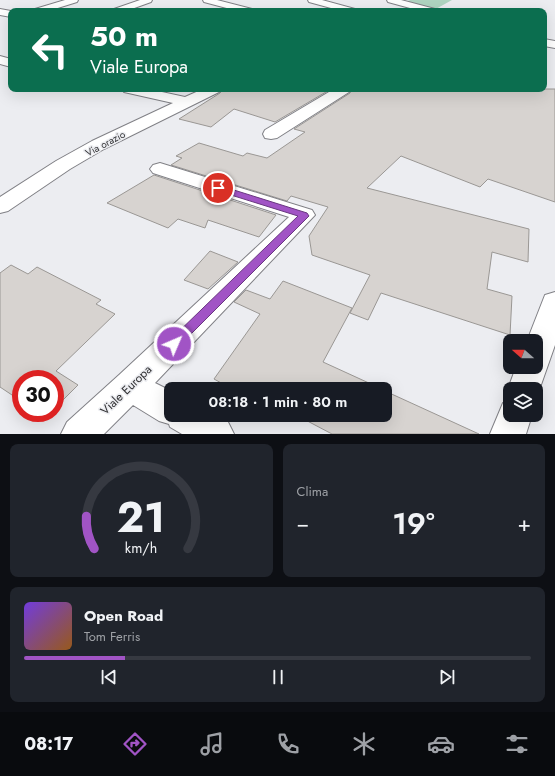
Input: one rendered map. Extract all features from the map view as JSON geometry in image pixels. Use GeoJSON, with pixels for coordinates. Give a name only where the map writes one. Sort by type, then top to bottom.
{"type":"FeatureCollection","features":[{"type":"Feature","properties":{"kind":"street"},"geometry":{"type":"LineString","coordinates":[[48,8],[74,0]]}},
{"type":"Feature","properties":{"kind":"street"},"geometry":{"type":"LineString","coordinates":[[125,8],[148,0]]}},
{"type":"Feature","properties":{"kind":"street"},"geometry":{"type":"LineString","coordinates":[[207,0],[238,8]]}},
{"type":"Feature","properties":{"kind":"street"},"geometry":{"type":"LineString","coordinates":[[312,0],[341,8]]}},
{"type":"Feature","properties":{"kind":"street"},"geometry":{"type":"LineString","coordinates":[[392,3],[417,8]]}},
{"type":"Feature","properties":{"kind":"street"},"geometry":{"type":"LineString","coordinates":[[142,92],[187,102]]}},
{"type":"Feature","properties":{"kind":"street","name":"Via orazio"},"geometry":{"type":"LineString","coordinates":[[0,206],[63,165],[98,145],[208,92]]}},
{"type":"Feature","properties":{"kind":"street"},"geometry":{"type":"LineString","coordinates":[[271,134],[339,92]]}},
{"type":"Feature","properties":{"kind":"street","name":"Viale Europa"},"geometry":{"type":"LineString","coordinates":[[79,434],[304,216],[160,169]]}},
{"type":"Feature","properties":{"kind":"street"},"geometry":{"type":"LineString","coordinates":[[543,336],[555,303]]}},
{"type":"Feature","properties":{"kind":"street"},"geometry":{"type":"LineString","coordinates":[[130,386],[164,405]]}},
{"type":"Feature","properties":{"kind":"street"},"geometry":{"type":"LineString","coordinates":[[195,422],[216,434]]}},
{"type":"Feature","properties":{"kind":"street"},"geometry":{"type":"LineString","coordinates":[[508,434],[512,422]]}},
{"type":"Feature","properties":{"kind":"green space"},"geometry":{"type":"Polygon","coordinates":[[[410,0],[452,0],[438,8],[427,8],[405,2],[410,0]]]}},
{"type":"Feature","properties":{"kind":"building"},"geometry":{"type":"Polygon","coordinates":[[[547,89],[555,89],[555,202],[488,179],[480,187],[401,156],[367,188],[529,229],[528,262],[492,252],[487,289],[512,296],[510,334],[381,293],[368,320],[350,313],[370,275],[312,255],[309,236],[328,207],[291,196],[287,201],[171,165],[182,158],[176,156],[199,143],[243,156],[247,153],[267,158],[305,132],[294,129],[350,92],[547,92],[547,89]]]}},
{"type":"Feature","properties":{"kind":"building"},"geometry":{"type":"Polygon","coordinates":[[[326,92],[275,122],[234,109],[211,127],[179,119],[220,93],[326,92]]]}},
{"type":"Feature","properties":{"kind":"building"},"geometry":{"type":"Polygon","coordinates":[[[154,175],[276,215],[259,237],[208,220],[205,228],[178,219],[168,228],[107,203],[154,175]]]}},
{"type":"Feature","properties":{"kind":"building"},"geometry":{"type":"Polygon","coordinates":[[[210,251],[238,262],[208,289],[184,280],[210,251]]]}},
{"type":"Feature","properties":{"kind":"building"},"geometry":{"type":"Polygon","coordinates":[[[11,265],[28,274],[37,267],[101,300],[96,304],[115,314],[57,370],[12,370],[12,395],[0,387],[0,273],[11,265]]]}},
{"type":"Feature","properties":{"kind":"building"},"geometry":{"type":"Polygon","coordinates":[[[283,281],[352,308],[323,362],[367,382],[219,382],[214,379],[260,314],[234,302],[246,290],[270,299],[283,281]]]}},
{"type":"Feature","properties":{"kind":"building"},"geometry":{"type":"Polygon","coordinates":[[[64,376],[78,385],[64,399],[64,376]]]}},
{"type":"Feature","properties":{"kind":"building"},"geometry":{"type":"Polygon","coordinates":[[[392,394],[479,434],[332,434],[309,422],[392,422],[392,394]]]}},
{"type":"Feature","properties":{"kind":"route"},"geometry":{"type":"LineString","coordinates":[[174,344],[304,216],[218,188]]}}]}
